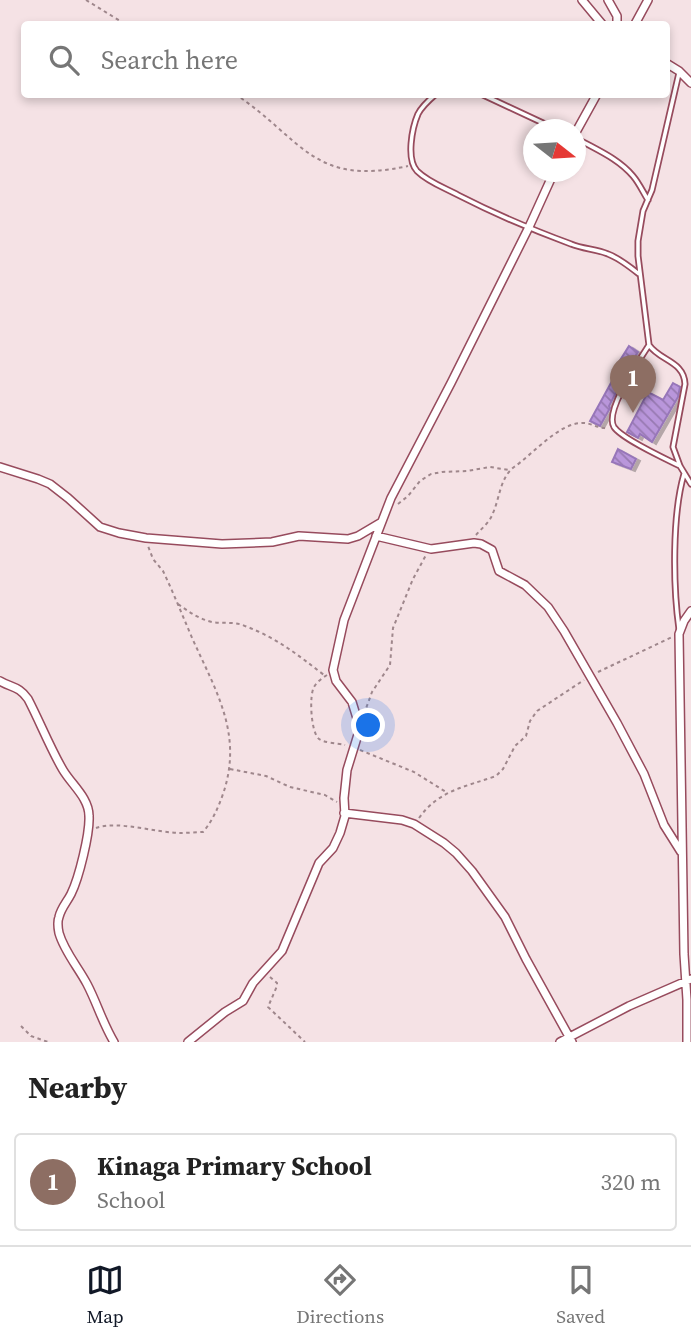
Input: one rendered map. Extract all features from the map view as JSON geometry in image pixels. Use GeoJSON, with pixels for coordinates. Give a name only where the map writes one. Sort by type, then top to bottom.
{"type":"FeatureCollection","features":[{"type":"Feature","properties":{"kind":"street"},"geometry":{"type":"LineString","coordinates":[[582,0],[600,21]]}},
{"type":"Feature","properties":{"kind":"street"},"geometry":{"type":"LineString","coordinates":[[608,0],[617,21]]}},
{"type":"Feature","properties":{"kind":"street"},"geometry":{"type":"LineString","coordinates":[[637,21],[648,0]]}},
{"type":"Feature","properties":{"kind":"street"},"geometry":{"type":"LineString","coordinates":[[670,65],[690,79]]}},
{"type":"Feature","properties":{"kind":"street"},"geometry":{"type":"LineString","coordinates":[[583,119],[595,98]]}},
{"type":"Feature","properties":{"kind":"street"},"geometry":{"type":"LineString","coordinates":[[188,1042],[243,1001],[253,983],[282,951],[317,867],[335,845],[344,821],[345,785],[360,728],[352,702],[336,681],[333,670],[344,620],[387,508],[549,182]]}},
{"type":"Feature","properties":{"kind":"street"},"geometry":{"type":"LineString","coordinates":[[0,467],[50,484],[100,527],[146,538],[222,544],[272,542],[299,536],[348,539],[381,522]]}},
{"type":"Feature","properties":{"kind":"street"},"geometry":{"type":"LineString","coordinates":[[376,536],[431,549],[474,543],[487,546],[492,550],[500,573],[525,585],[548,607],[644,774],[664,825],[681,852]]}},
{"type":"Feature","properties":{"kind":"street"},"geometry":{"type":"LineString","coordinates":[[687,1042],[689,980],[682,909],[679,632],[691,611]]}},
{"type":"Feature","properties":{"kind":"street"},"geometry":{"type":"LineString","coordinates":[[0,681],[22,691],[28,698],[64,771],[88,808],[90,817],[87,835],[74,886],[58,918],[58,930],[114,1042]]}},
{"type":"Feature","properties":{"kind":"street"},"geometry":{"type":"LineString","coordinates":[[344,810],[414,824],[456,853],[505,917],[571,1040]]}},
{"type":"Feature","properties":{"kind":"street"},"geometry":{"type":"LineString","coordinates":[[683,866],[691,879]]}},
{"type":"Feature","properties":{"kind":"street"},"geometry":{"type":"LineString","coordinates":[[560,1042],[571,1040],[629,1006],[689,980]]}},
{"type":"Feature","properties":{"kind":"lane"},"geometry":{"type":"LineString","coordinates":[[679,71],[648,200],[643,211],[638,241],[639,274],[649,345],[684,374],[685,384],[673,447],[691,484]]}},
{"type":"Feature","properties":{"kind":"lane"},"geometry":{"type":"LineString","coordinates":[[432,98],[417,116],[411,143],[412,165],[418,172],[528,227],[575,246],[613,256],[639,274]]}},
{"type":"Feature","properties":{"kind":"lane"},"geometry":{"type":"LineString","coordinates":[[490,98],[534,119]]}},
{"type":"Feature","properties":{"kind":"lane"},"geometry":{"type":"LineString","coordinates":[[586,144],[627,170],[648,200]]}},
{"type":"Feature","properties":{"kind":"lane"},"geometry":{"type":"LineString","coordinates":[[649,345],[631,374],[611,420],[616,430],[680,466]]}},
{"type":"Feature","properties":{"kind":"lane"},"geometry":{"type":"LineString","coordinates":[[679,632],[677,532],[680,489],[684,474]]}},
{"type":"Feature","properties":{"kind":"path"},"geometry":{"type":"LineString","coordinates":[[86,0],[120,21]]}},
{"type":"Feature","properties":{"kind":"path"},"geometry":{"type":"LineString","coordinates":[[240,98],[301,149],[330,166],[381,171],[412,165]]}},
{"type":"Feature","properties":{"kind":"path"},"geometry":{"type":"LineString","coordinates":[[466,545],[489,521],[510,470],[570,424],[585,422],[598,428],[616,430]]}},
{"type":"Feature","properties":{"kind":"path"},"geometry":{"type":"LineString","coordinates":[[387,508],[404,500],[420,481],[431,474],[489,467],[510,470]]}},
{"type":"Feature","properties":{"kind":"path"},"geometry":{"type":"LineString","coordinates":[[87,835],[100,826],[113,825],[180,833],[203,832],[217,811],[231,760],[226,720],[214,686],[163,571],[153,559],[146,538]]}},
{"type":"Feature","properties":{"kind":"path"},"geometry":{"type":"LineString","coordinates":[[360,728],[367,703],[390,665],[393,628],[413,579],[431,549]]}},
{"type":"Feature","properties":{"kind":"path"},"geometry":{"type":"LineString","coordinates":[[178,604],[210,621],[236,623],[259,632],[292,649],[325,676]]}},
{"type":"Feature","properties":{"kind":"path"},"geometry":{"type":"LineString","coordinates":[[414,824],[430,804],[447,793],[496,776],[513,749],[526,736],[530,721],[537,711],[590,676],[679,632]]}},
{"type":"Feature","properties":{"kind":"path"},"geometry":{"type":"LineString","coordinates":[[333,670],[315,685],[311,696],[313,723],[319,740],[355,747],[414,772],[447,793]]}},
{"type":"Feature","properties":{"kind":"path"},"geometry":{"type":"LineString","coordinates":[[229,769],[260,774],[290,786],[325,795],[344,810]]}},
{"type":"Feature","properties":{"kind":"path"},"geometry":{"type":"LineString","coordinates":[[263,971],[277,983],[268,1007],[305,1042]]}},
{"type":"Feature","properties":{"kind":"path"},"geometry":{"type":"LineString","coordinates":[[21,1026],[31,1036],[48,1042]]}},
{"type":"Feature","properties":{"kind":"building"},"geometry":{"type":"Polygon","coordinates":[[[629,346],[638,352],[622,378],[600,426],[590,421],[617,372],[614,370],[629,346]]]}},
{"type":"Feature","properties":{"kind":"building"},"geometry":{"type":"Polygon","coordinates":[[[673,383],[680,387],[678,397],[652,442],[640,434],[638,438],[627,432],[648,392],[663,400],[673,383]]]}},
{"type":"Feature","properties":{"kind":"building"},"geometry":{"type":"Polygon","coordinates":[[[618,449],[636,459],[631,469],[612,462],[618,449]]]}},
{"type":"Feature","properties":{"kind":"place","name":"Kinaga Primary School"},"geometry":{"type":"Point","coordinates":[633,413]}}]}
